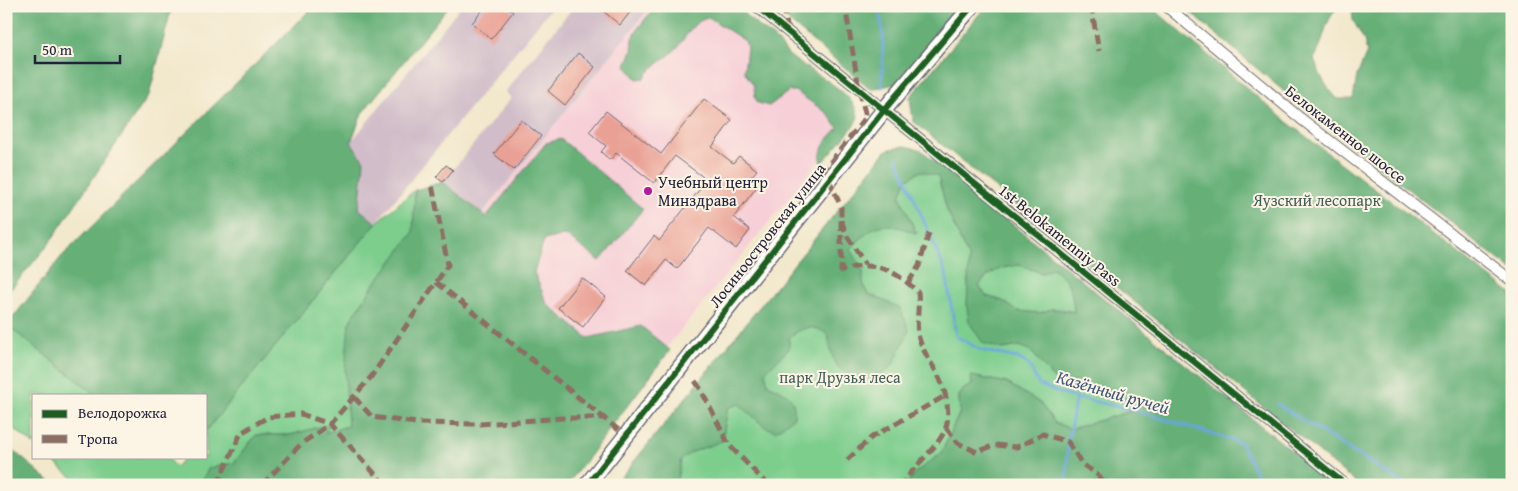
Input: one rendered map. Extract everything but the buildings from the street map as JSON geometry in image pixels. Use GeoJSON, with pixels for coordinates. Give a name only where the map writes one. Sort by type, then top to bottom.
{"type":"FeatureCollection","features":[{"type":"Feature","properties":{"kind":"street","name":"1st Belokamenniy Pass"},"geometry":{"type":"LineString","coordinates":[[756,6],[1346,485]]}},
{"type":"Feature","properties":{"kind":"street","name":"Лосиноостровская улица"},"geometry":{"type":"LineString","coordinates":[[587,485],[884,110],[972,6]]}},
{"type":"Feature","properties":{"kind":"street","name":"Белокаменное шоссе"},"geometry":{"type":"LineString","coordinates":[[1166,6],[1300,118],[1512,281]]}},
{"type":"Feature","properties":{"kind":"shaded area"},"geometry":{"type":"Polygon","coordinates":[[[461,6],[553,6],[208,429],[208,394],[147,394],[461,6]]]}},
{"type":"Feature","properties":{"kind":"shaded area"},"geometry":{"type":"Polygon","coordinates":[[[574,6],[651,6],[482,214],[443,182],[511,98],[505,92],[574,6]]]}},
{"type":"Feature","properties":{"kind":"shaded area","name":"Учебный центр Минздрава"},"geometry":{"type":"Polygon","coordinates":[[[651,6],[720,6],[855,116],[634,388],[457,245],[651,6]]]}},
{"type":"Feature","properties":{"kind":"green space"},"geometry":{"type":"Polygon","coordinates":[[[6,6],[172,6],[149,95],[48,245],[6,295],[6,6]]]}},
{"type":"Feature","properties":{"kind":"green space"},"geometry":{"type":"Polygon","coordinates":[[[314,6],[449,6],[362,113],[351,142],[364,161],[359,209],[376,223],[208,429],[208,394],[95,394],[7,325],[62,256],[314,6]]]}},
{"type":"Feature","properties":{"kind":"green space"},"geometry":{"type":"Polygon","coordinates":[[[656,6],[738,6],[747,17],[773,37],[791,57],[849,98],[855,107],[858,117],[853,127],[822,163],[822,148],[838,128],[827,113],[795,91],[789,91],[769,106],[758,103],[755,98],[754,86],[744,71],[747,47],[745,41],[710,18],[694,25],[676,49],[644,78],[637,79],[626,66],[632,50],[633,39],[638,28],[656,6]]]}},
{"type":"Feature","properties":{"kind":"green space"},"geometry":{"type":"Polygon","coordinates":[[[770,6],[961,6],[895,84],[871,89],[770,6]]]}},
{"type":"Feature","properties":{"kind":"green space","name":"Яузский лесопарк"},"geometry":{"type":"Polygon","coordinates":[[[986,6],[1150,6],[1287,122],[1512,294],[1512,485],[1359,485],[913,121],[910,97],[986,6]]]}},
{"type":"Feature","properties":{"kind":"green space"},"geometry":{"type":"Polygon","coordinates":[[[1183,6],[1340,6],[1327,24],[1314,59],[1323,80],[1334,95],[1338,99],[1353,99],[1357,76],[1367,52],[1364,40],[1353,20],[1352,9],[1344,6],[1512,6],[1512,270],[1305,109],[1183,6]]]}},
{"type":"Feature","properties":{"kind":"green space"},"geometry":{"type":"Polygon","coordinates":[[[561,139],[643,209],[600,261],[565,235],[544,240],[534,272],[547,304],[588,338],[641,326],[670,350],[567,485],[200,485],[209,468],[234,463],[256,435],[290,435],[330,424],[325,433],[348,426],[345,370],[349,323],[373,286],[413,233],[415,190],[443,182],[486,217],[546,143],[561,139]]]}},
{"type":"Feature","properties":{"kind":"green space","name":"парк Друзья леса"},"geometry":{"type":"Polygon","coordinates":[[[905,146],[938,176],[947,210],[969,259],[967,307],[1002,349],[1020,346],[1031,351],[1053,378],[1080,383],[1099,395],[1130,400],[1135,410],[1071,429],[1055,423],[1040,403],[1007,383],[971,376],[972,385],[964,389],[959,396],[960,412],[941,454],[916,472],[906,485],[615,485],[887,150],[905,146]]]}},
{"type":"Feature","properties":{"kind":"green space"},"geometry":{"type":"Polygon","coordinates":[[[905,146],[921,150],[1334,485],[906,485],[916,472],[941,454],[960,412],[959,396],[964,389],[972,385],[971,376],[1007,383],[1040,403],[1055,423],[1071,429],[1135,410],[1129,400],[1099,395],[1080,383],[1053,378],[1031,351],[1020,346],[1002,349],[983,343],[969,322],[967,307],[969,259],[947,210],[938,176],[921,171],[906,180],[900,196],[917,234],[895,226],[880,226],[867,233],[851,249],[863,271],[863,282],[867,293],[900,308],[909,330],[894,363],[877,380],[847,374],[841,370],[833,358],[828,335],[818,329],[803,329],[789,338],[789,349],[765,372],[768,384],[791,399],[794,417],[776,431],[765,427],[739,404],[728,408],[722,441],[690,453],[681,460],[676,485],[615,485],[887,150],[905,146]],[[1019,265],[1007,267],[991,273],[979,286],[986,296],[1003,301],[1017,311],[1040,313],[1051,309],[1074,312],[1070,287],[1059,272],[1053,268],[1042,273],[1019,265]]]}},
{"type":"Feature","properties":{"kind":"green space"},"geometry":{"type":"Polygon","coordinates":[[[415,190],[414,233],[373,286],[349,323],[348,426],[324,433],[329,425],[290,435],[256,435],[234,463],[209,468],[200,485],[81,485],[49,458],[167,458],[176,467],[184,458],[208,458],[208,429],[376,223],[415,190]]]}},
{"type":"Feature","properties":{"kind":"green space"},"geometry":{"type":"Polygon","coordinates":[[[1019,265],[1042,273],[1053,268],[1059,272],[1070,287],[1074,312],[1062,309],[1051,309],[1040,313],[1017,311],[1003,301],[986,296],[979,286],[987,277],[1007,267],[1019,265]]]}},
{"type":"Feature","properties":{"kind":"green space"},"geometry":{"type":"Polygon","coordinates":[[[7,325],[95,394],[32,394],[32,443],[6,422],[7,325]]]}},
{"type":"Feature","properties":{"kind":"green space"},"geometry":{"type":"Polygon","coordinates":[[[9,447],[54,485],[6,485],[6,448],[9,447]]]}},
{"type":"Feature","properties":{"kind":"waterway","name":"Казённый ручей"},"geometry":{"type":"LineString","coordinates":[[879,6],[883,38],[882,87]]}},
{"type":"Feature","properties":{"kind":"waterway","name":"Казённый ручей"},"geometry":{"type":"LineString","coordinates":[[897,158],[946,273],[956,336],[980,350],[1018,358],[1029,365],[1039,385],[1068,396],[1135,410],[1241,443],[1262,485]]}},
{"type":"Feature","properties":{"kind":"waterway"},"geometry":{"type":"LineString","coordinates":[[1066,485],[1068,442],[1076,396]]}},
{"type":"Feature","properties":{"kind":"waterway"},"geometry":{"type":"LineString","coordinates":[[1277,404],[1406,485]]}},
{"type":"Feature","properties":{"kind":"marked path"},"geometry":{"type":"LineString","coordinates":[[784,6],[788,33]]}},
{"type":"Feature","properties":{"kind":"marked path"},"geometry":{"type":"LineString","coordinates":[[821,174],[866,117],[859,89],[845,6]]}},
{"type":"Feature","properties":{"kind":"marked path"},"geometry":{"type":"LineString","coordinates":[[1096,6],[1092,11],[1099,51]]}},
{"type":"Feature","properties":{"kind":"marked path"},"geometry":{"type":"LineString","coordinates":[[829,179],[841,207],[841,220],[847,236],[865,264]]}},
{"type":"Feature","properties":{"kind":"marked path"},"geometry":{"type":"LineString","coordinates":[[262,485],[301,444],[330,424],[371,377],[448,265],[432,185]]}},
{"type":"Feature","properties":{"kind":"marked path"},"geometry":{"type":"LineString","coordinates":[[841,220],[841,271],[863,266],[882,268],[900,277],[918,292],[917,327],[919,338],[941,380],[945,393],[948,415],[943,434],[933,449],[912,471],[902,485]]}},
{"type":"Feature","properties":{"kind":"marked path"},"geometry":{"type":"LineString","coordinates":[[908,283],[919,266],[929,233]]}},
{"type":"Feature","properties":{"kind":"marked path"},"geometry":{"type":"LineString","coordinates":[[436,282],[626,436]]}},
{"type":"Feature","properties":{"kind":"marked path"},"geometry":{"type":"LineString","coordinates":[[695,381],[729,445],[766,483]]}},
{"type":"Feature","properties":{"kind":"marked path"},"geometry":{"type":"LineString","coordinates":[[847,460],[872,437],[945,396]]}},
{"type":"Feature","properties":{"kind":"marked path"},"geometry":{"type":"LineString","coordinates":[[354,397],[372,417],[416,423],[479,424],[563,418],[603,418]]}},
{"type":"Feature","properties":{"kind":"marked path"},"geometry":{"type":"LineString","coordinates":[[217,485],[241,433],[268,417],[301,414],[330,424],[385,485]]}},
{"type":"Feature","properties":{"kind":"marked path"},"geometry":{"type":"LineString","coordinates":[[946,428],[958,443],[977,452],[995,445],[1017,447],[1043,434],[1068,442],[1082,464],[1098,475],[1105,485]]}},
{"type":"Feature","properties":{"kind":"cycle path"},"geometry":{"type":"LineString","coordinates":[[756,6],[1346,485]]}},
{"type":"Feature","properties":{"kind":"cycle path"},"geometry":{"type":"LineString","coordinates":[[587,485],[884,110],[972,6]]}},
{"type":"Feature","properties":{"kind":"place","name":"Учебный центр Минздрава"},"geometry":{"type":"Point","coordinates":[648,191]}}]}
